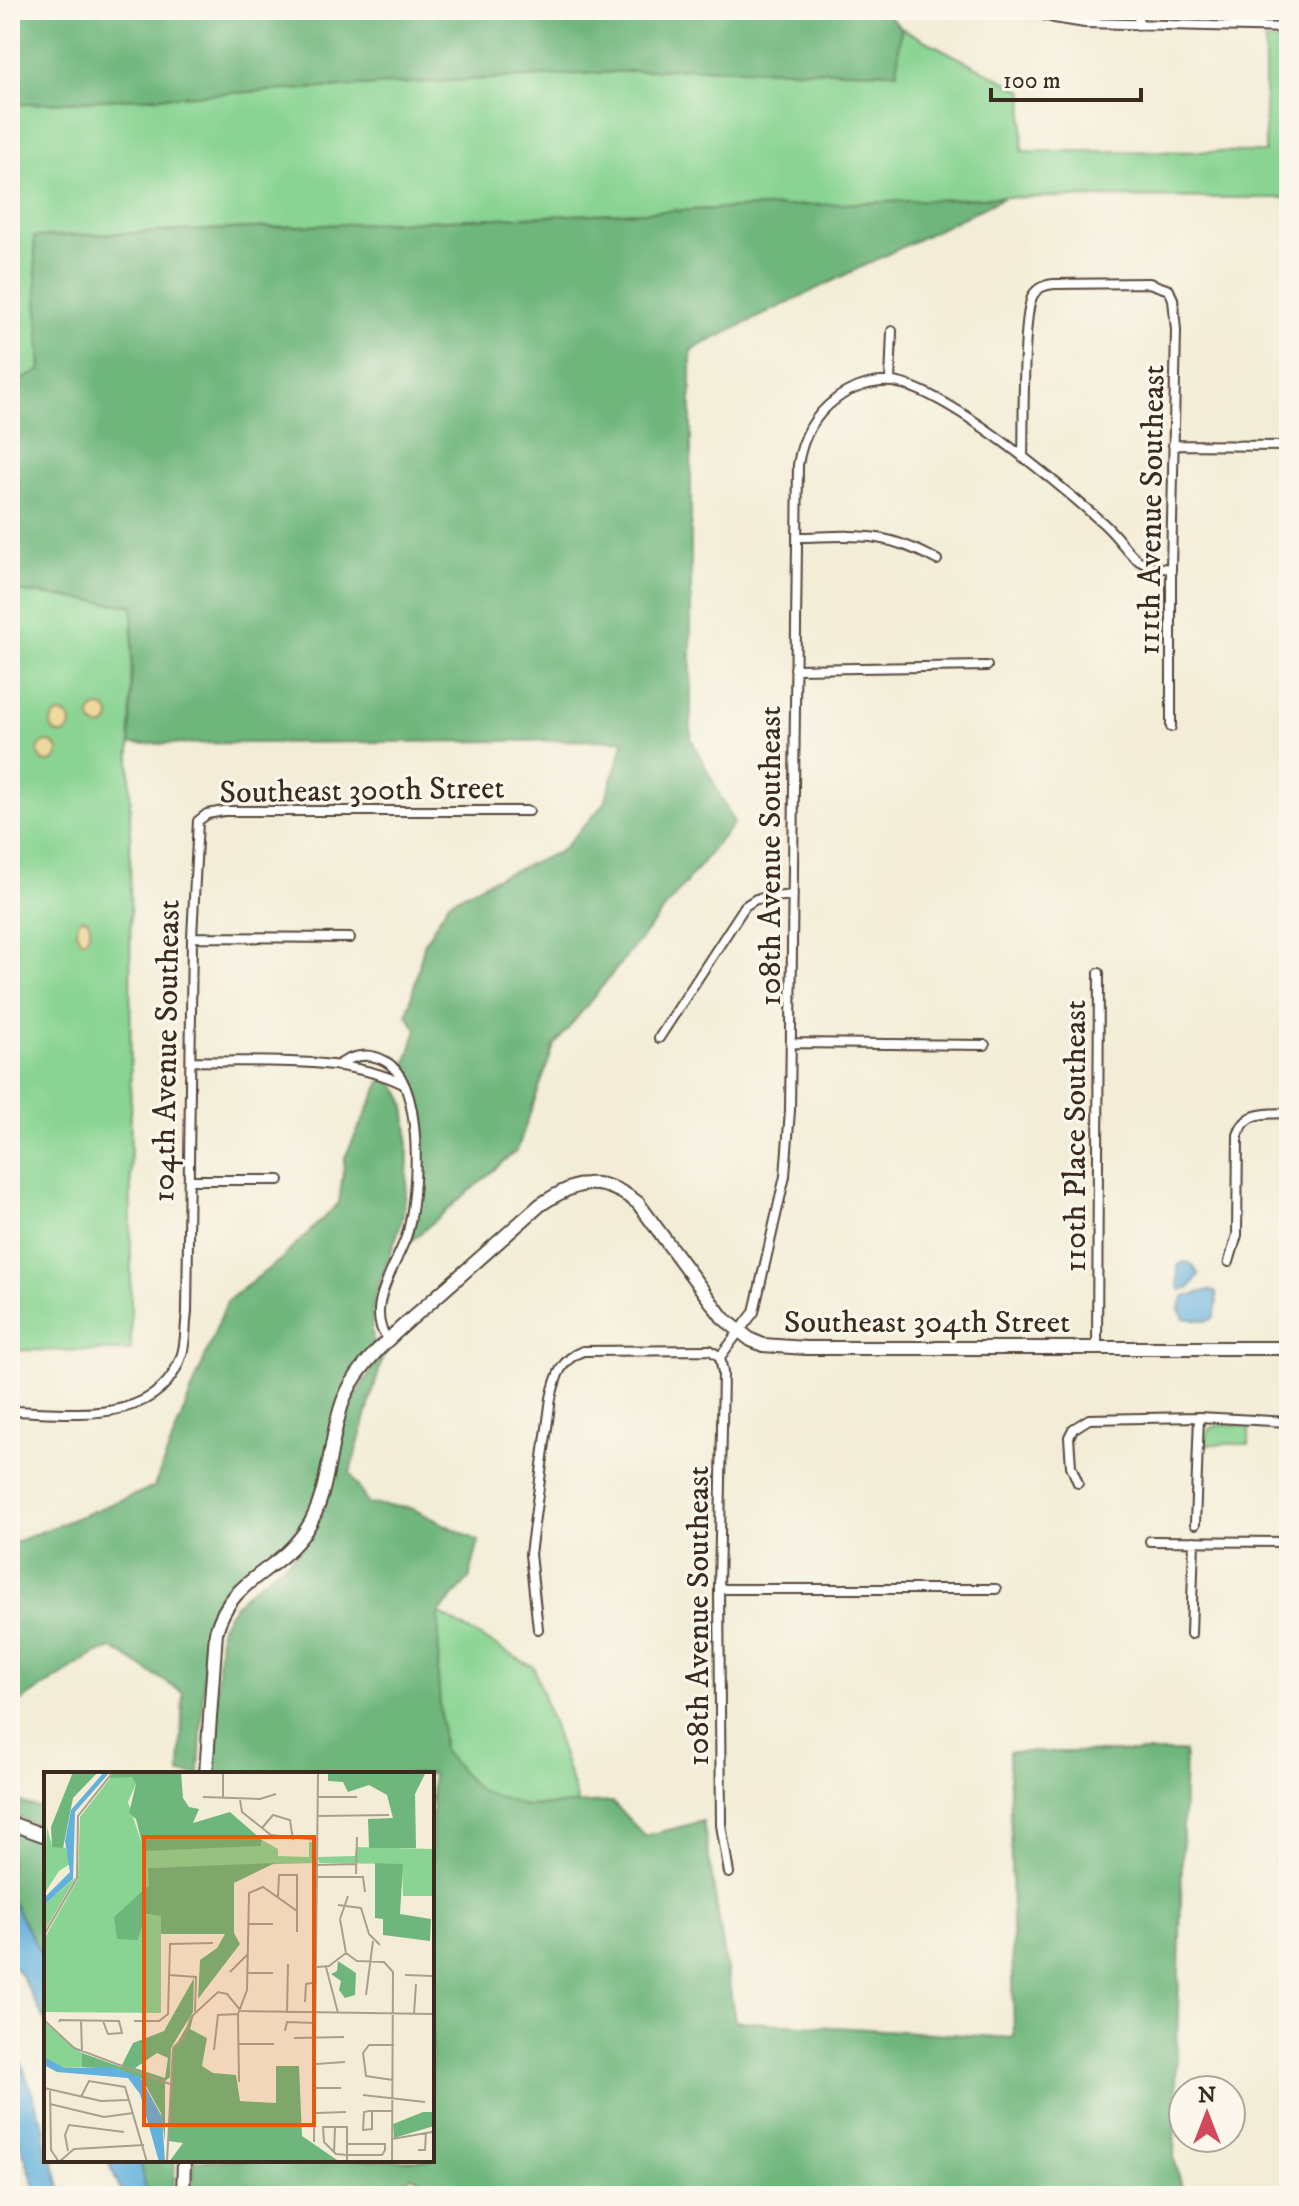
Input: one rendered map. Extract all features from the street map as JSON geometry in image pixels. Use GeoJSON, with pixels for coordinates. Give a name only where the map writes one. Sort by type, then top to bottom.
{"type":"FeatureCollection","features":[{"type":"Feature","properties":{"kind":"street"},"geometry":{"type":"LineString","coordinates":[[1027,10],[1085,23],[1289,28]]}},
{"type":"Feature","properties":{"kind":"street"},"geometry":{"type":"LineString","coordinates":[[1138,25],[1139,10]]}},
{"type":"Feature","properties":{"kind":"street","name":"111th Avenue Southeast"},"geometry":{"type":"LineString","coordinates":[[1023,458],[1027,319],[1034,293],[1043,286],[1054,284],[1149,283],[1163,286],[1172,295],[1176,330],[1171,727]]}},
{"type":"Feature","properties":{"kind":"street"},"geometry":{"type":"LineString","coordinates":[[892,331],[890,382],[912,387],[939,399],[1023,458],[1106,526],[1141,564],[1171,569]]}},
{"type":"Feature","properties":{"kind":"street","name":"108th Avenue Southeast"},"geometry":{"type":"LineString","coordinates":[[740,1332],[754,1312],[785,1176],[790,1110],[797,537],[801,446],[816,418],[847,390],[890,382]]}},
{"type":"Feature","properties":{"kind":"street"},"geometry":{"type":"LineString","coordinates":[[1173,445],[1289,446]]}},
{"type":"Feature","properties":{"kind":"street"},"geometry":{"type":"LineString","coordinates":[[797,537],[875,535],[900,541],[937,560]]}},
{"type":"Feature","properties":{"kind":"street"},"geometry":{"type":"LineString","coordinates":[[795,669],[987,666]]}},
{"type":"Feature","properties":{"kind":"street","name":"Southeast 300th Street"},"geometry":{"type":"LineString","coordinates":[[198,821],[207,814],[224,811],[529,811]]}},
{"type":"Feature","properties":{"kind":"street","name":"104th Avenue Southeast"},"geometry":{"type":"LineString","coordinates":[[10,1411],[108,1412],[128,1408],[151,1396],[173,1374],[181,1358],[187,1282],[192,937],[198,821]]}},
{"type":"Feature","properties":{"kind":"street"},"geometry":{"type":"LineString","coordinates":[[659,1038],[745,906],[756,899],[793,895]]}},
{"type":"Feature","properties":{"kind":"street"},"geometry":{"type":"LineString","coordinates":[[192,937],[350,938]]}},
{"type":"Feature","properties":{"kind":"street","name":"110th Place Southeast"},"geometry":{"type":"LineString","coordinates":[[1097,1348],[1099,973]]}},
{"type":"Feature","properties":{"kind":"street"},"geometry":{"type":"LineString","coordinates":[[791,1043],[985,1045]]}},
{"type":"Feature","properties":{"kind":"street"},"geometry":{"type":"LineString","coordinates":[[338,1065],[360,1056],[383,1060],[394,1067],[404,1084],[412,1113],[414,1187],[409,1228],[381,1300],[379,1317],[381,1331],[388,1340]]}},
{"type":"Feature","properties":{"kind":"street"},"geometry":{"type":"LineString","coordinates":[[191,1061],[338,1065],[377,1072],[404,1084]]}},
{"type":"Feature","properties":{"kind":"street"},"geometry":{"type":"LineString","coordinates":[[1229,1262],[1237,1235],[1238,1135],[1247,1119],[1256,1114],[1289,1113]]}},
{"type":"Feature","properties":{"kind":"street"},"geometry":{"type":"LineString","coordinates":[[189,1180],[279,1180]]}},
{"type":"Feature","properties":{"kind":"street"},"geometry":{"type":"LineString","coordinates":[[206,1772],[216,1632],[221,1613],[239,1589],[280,1560],[308,1528],[323,1485],[346,1395],[388,1340],[540,1205],[562,1190],[591,1183],[621,1189],[638,1203],[723,1318],[740,1332]]}},
{"type":"Feature","properties":{"kind":"street","name":"Southeast 304th Street"},"geometry":{"type":"LineString","coordinates":[[720,1357],[740,1332],[763,1345],[786,1348],[1289,1348]]}},
{"type":"Feature","properties":{"kind":"street"},"geometry":{"type":"LineString","coordinates":[[538,1629],[530,1554],[548,1414],[559,1371],[566,1360],[583,1351],[710,1350],[720,1357]]}},
{"type":"Feature","properties":{"kind":"street","name":"108th Avenue Southeast"},"geometry":{"type":"LineString","coordinates":[[720,1357],[723,1373],[719,1589],[721,1825],[729,1873]]}},
{"type":"Feature","properties":{"kind":"street"},"geometry":{"type":"LineString","coordinates":[[1078,1483],[1071,1466],[1069,1437],[1080,1423],[1096,1417],[1199,1417],[1289,1422]]}},
{"type":"Feature","properties":{"kind":"street"},"geometry":{"type":"LineString","coordinates":[[1195,1524],[1199,1417]]}},
{"type":"Feature","properties":{"kind":"street"},"geometry":{"type":"LineString","coordinates":[[1150,1541],[1289,1542]]}},
{"type":"Feature","properties":{"kind":"street"},"geometry":{"type":"LineString","coordinates":[[1191,1634],[1194,1541]]}},
{"type":"Feature","properties":{"kind":"street"},"geometry":{"type":"LineString","coordinates":[[719,1589],[996,1589]]}},
{"type":"Feature","properties":{"kind":"street"},"geometry":{"type":"LineString","coordinates":[[10,1823],[44,1835]]}},
{"type":"Feature","properties":{"kind":"street"},"geometry":{"type":"LineString","coordinates":[[183,2196],[184,2162]]}},
{"type":"Feature","properties":{"kind":"green space"},"geometry":{"type":"Polygon","coordinates":[[[10,10],[882,10],[901,28],[897,72],[690,68],[10,105],[10,10]]]}},
{"type":"Feature","properties":{"kind":"green space"},"geometry":{"type":"Polygon","coordinates":[[[901,28],[1024,91],[1022,151],[1265,152],[1265,41],[1289,41],[1289,198],[1005,197],[34,237],[41,370],[10,386],[10,105],[690,68],[896,72],[901,28]]]}},
{"type":"Feature","properties":{"kind":"green space"},"geometry":{"type":"Polygon","coordinates":[[[1005,197],[691,350],[691,738],[734,823],[554,1046],[517,1150],[410,1242],[421,1200],[424,1165],[420,1111],[406,1065],[417,1029],[407,1015],[425,942],[449,902],[489,881],[561,851],[604,804],[625,740],[130,744],[133,606],[10,590],[10,386],[41,370],[34,237],[1005,197]]]}},
{"type":"Feature","properties":{"kind":"green space"},"geometry":{"type":"Polygon","coordinates":[[[10,590],[133,606],[130,744],[131,1351],[10,1350],[10,590]]]}},
{"type":"Feature","properties":{"kind":"green space"},"geometry":{"type":"Polygon","coordinates":[[[383,1078],[401,1094],[407,1121],[408,1156],[402,1218],[372,1311],[374,1344],[349,1376],[318,1489],[305,1519],[287,1541],[233,1579],[220,1593],[212,1609],[206,1635],[199,1772],[180,1772],[183,1693],[112,1648],[95,1654],[10,1708],[10,1544],[154,1487],[227,1301],[280,1260],[339,1203],[345,1157],[383,1078]]]}},
{"type":"Feature","properties":{"kind":"green space"},"geometry":{"type":"Polygon","coordinates":[[[384,1353],[350,1473],[368,1504],[411,1508],[479,1541],[469,1579],[439,1613],[438,1677],[443,1751],[478,1790],[525,1806],[612,1802],[645,1836],[703,1821],[735,2021],[1014,2038],[1009,1752],[1185,1752],[1176,2074],[1167,2074],[1167,2154],[1174,2154],[1184,2196],[458,2196],[411,2176],[395,2196],[192,2196],[194,2162],[434,2162],[434,1772],[213,1772],[220,1629],[238,1602],[294,1555],[314,1530],[331,1485],[352,1403],[384,1353]]]}},
{"type":"Feature","properties":{"kind":"green space"},"geometry":{"type":"Polygon","coordinates":[[[1222,1424],[1249,1425],[1249,1444],[1203,1444],[1209,1429],[1222,1424]]]}},
{"type":"Feature","properties":{"kind":"green space"},"geometry":{"type":"Polygon","coordinates":[[[439,1613],[534,1668],[579,1805],[525,1807],[478,1790],[443,1751],[438,1677],[439,1613]]]}},
{"type":"Feature","properties":{"kind":"green space"},"geometry":{"type":"Polygon","coordinates":[[[10,1799],[44,1809],[44,1826],[10,1815],[10,1799]]]}},
{"type":"Feature","properties":{"kind":"green space"},"geometry":{"type":"Polygon","coordinates":[[[10,1827],[44,1839],[44,1960],[10,1897],[10,1827]]]}},
{"type":"Feature","properties":{"kind":"green space"},"geometry":{"type":"Polygon","coordinates":[[[139,2162],[175,2162],[173,2196],[147,2196],[139,2162]]]}},
{"type":"Feature","properties":{"kind":"sand"},"geometry":{"type":"Polygon","coordinates":[[[100,707],[107,710],[110,717],[107,724],[100,727],[93,724],[90,717],[93,710],[100,707]]]}},
{"type":"Feature","properties":{"kind":"sand"},"geometry":{"type":"Polygon","coordinates":[[[61,714],[68,717],[71,724],[68,731],[61,734],[54,731],[51,724],[54,717],[61,714]]]}},
{"type":"Feature","properties":{"kind":"sand"},"geometry":{"type":"Polygon","coordinates":[[[48,742],[55,745],[58,752],[55,759],[48,762],[41,759],[38,752],[41,745],[48,742]]]}},
{"type":"Feature","properties":{"kind":"sand"},"geometry":{"type":"Polygon","coordinates":[[[83,918],[88,920],[90,929],[83,941],[76,931],[78,921],[83,918]]]}},
{"type":"Feature","properties":{"kind":"water"},"geometry":{"type":"Polygon","coordinates":[[[1185,1262],[1192,1264],[1199,1275],[1189,1289],[1181,1290],[1178,1286],[1178,1265],[1185,1262]]]}},
{"type":"Feature","properties":{"kind":"water"},"geometry":{"type":"Polygon","coordinates":[[[1209,1290],[1216,1292],[1214,1317],[1208,1321],[1184,1318],[1179,1309],[1184,1297],[1209,1290]]]}},
{"type":"Feature","properties":{"kind":"water"},"geometry":{"type":"Polygon","coordinates":[[[10,1897],[44,1960],[44,2019],[21,1975],[10,1962],[10,1897]]]}},
{"type":"Feature","properties":{"kind":"water"},"geometry":{"type":"Polygon","coordinates":[[[10,2030],[44,2127],[44,2162],[54,2162],[62,2196],[38,2196],[10,2112],[10,2030]]]}},
{"type":"Feature","properties":{"kind":"water"},"geometry":{"type":"Polygon","coordinates":[[[109,2162],[139,2162],[147,2196],[123,2196],[109,2162]]]}}]}
